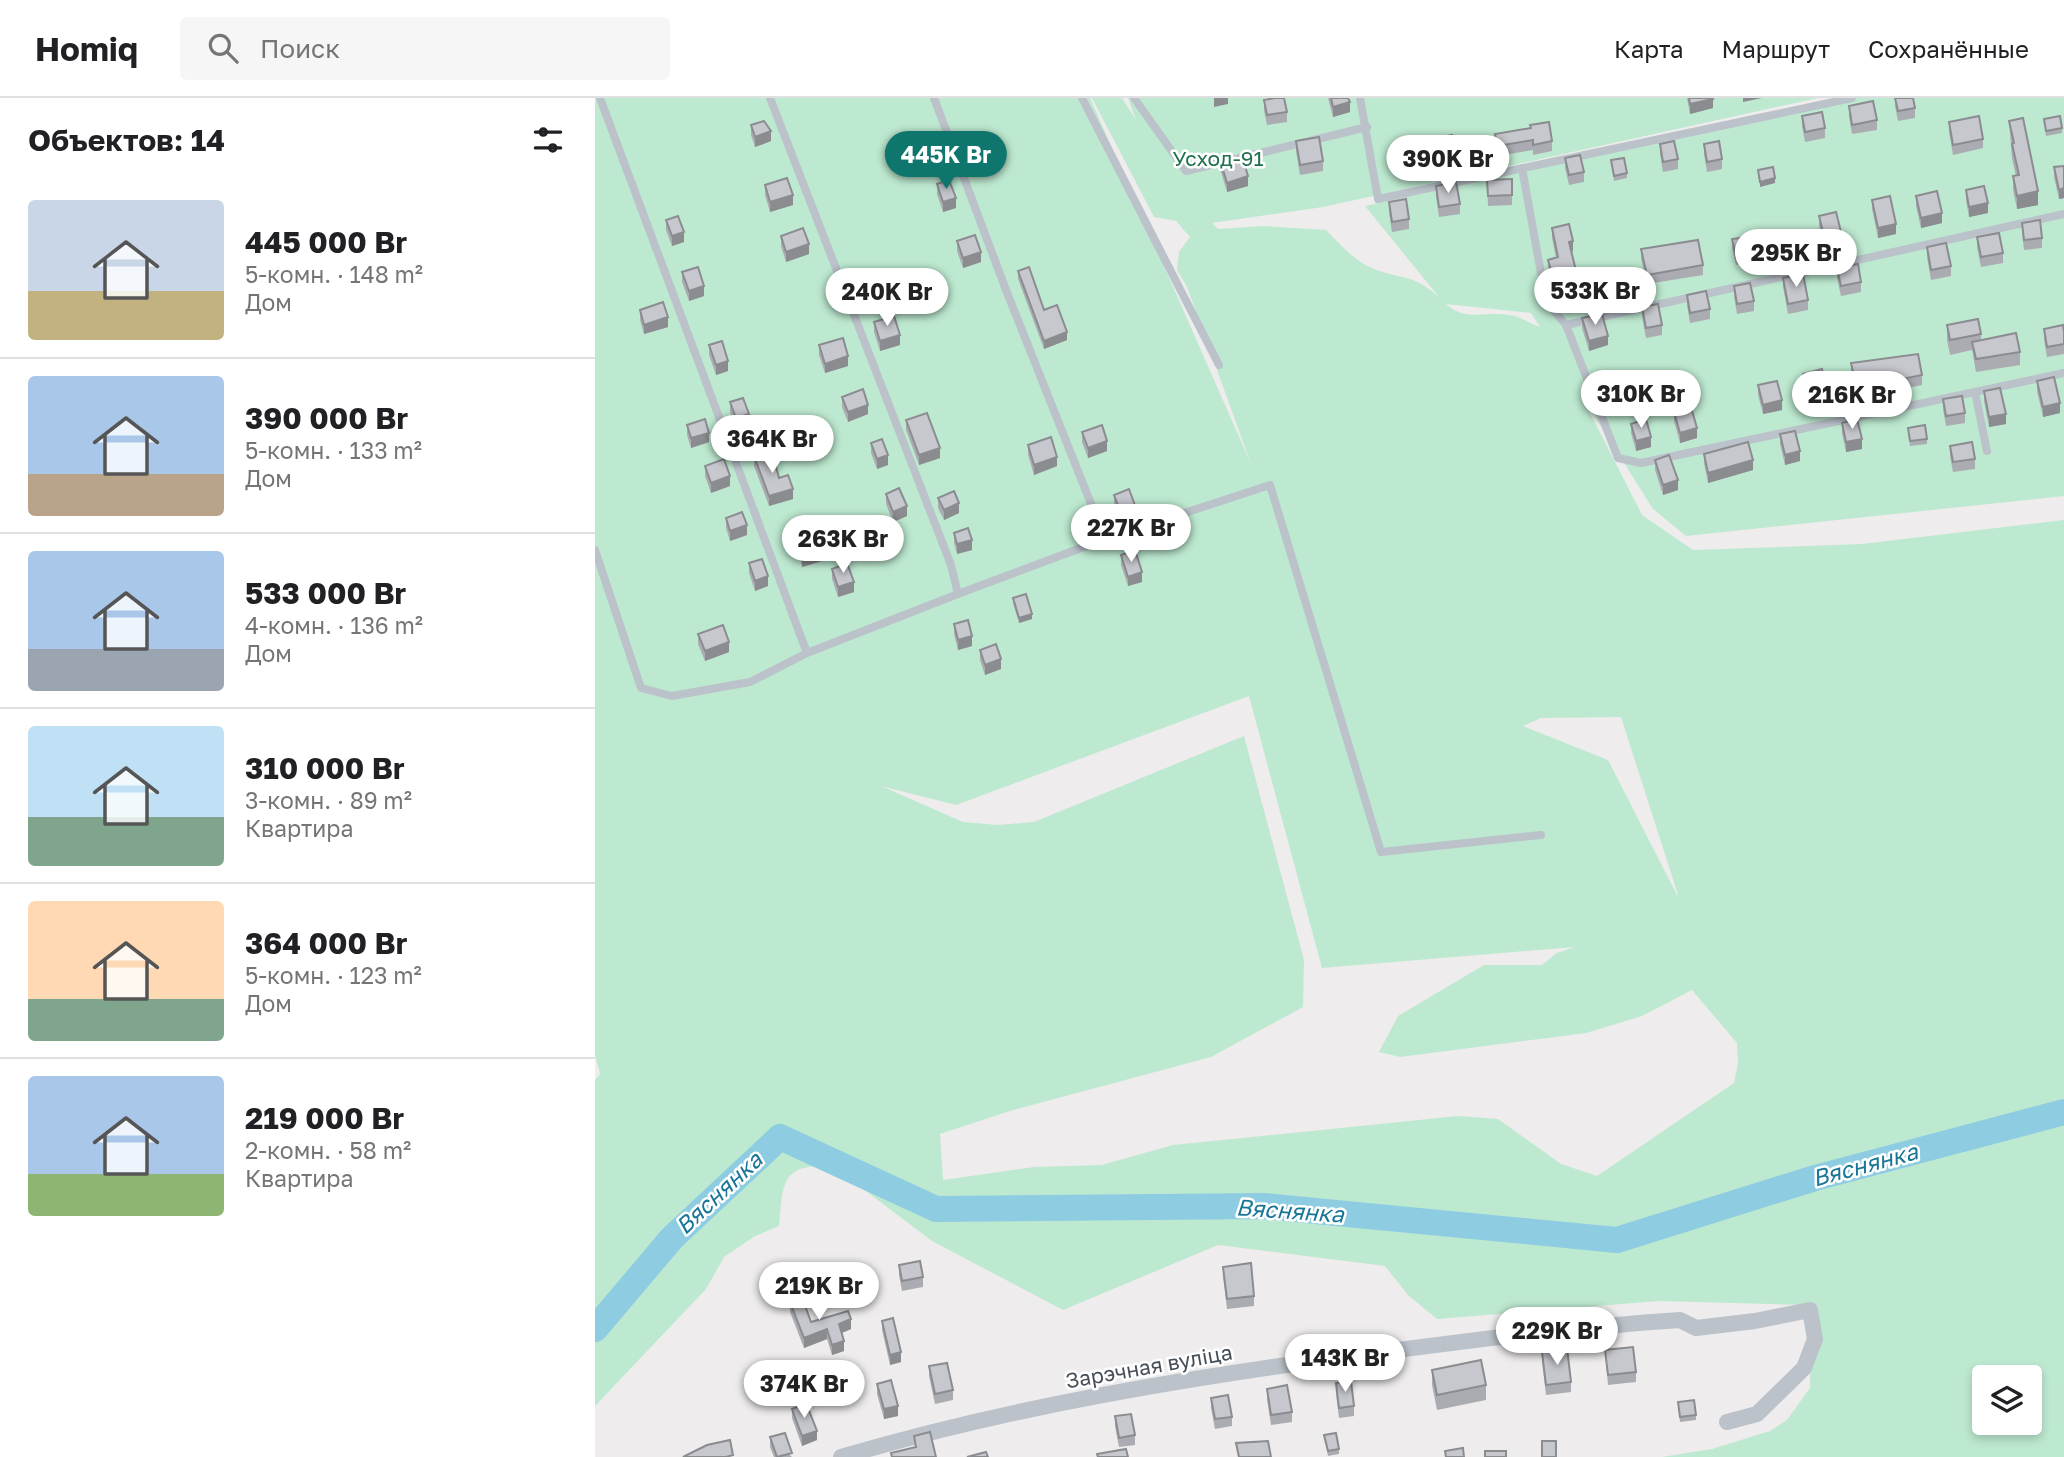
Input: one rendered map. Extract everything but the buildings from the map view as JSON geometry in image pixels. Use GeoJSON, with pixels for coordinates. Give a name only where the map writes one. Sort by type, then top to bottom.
{"type":"FeatureCollection","features":[{"type":"Feature","properties":{"kind":"street","name":"Зарэчная вуліца"},"geometry":{"type":"LineString","coordinates":[[841,1457],[999,1414],[1262,1368],[1571,1328],[1680,1320],[1696,1328],[1755,1321],[1810,1310],[1815,1339],[1804,1368],[1757,1414],[1727,1422]]}},
{"type":"Feature","properties":{"kind":"lane"},"geometry":{"type":"LineString","coordinates":[[600,98],[807,653]]}},
{"type":"Feature","properties":{"kind":"lane"},"geometry":{"type":"LineString","coordinates":[[770,98],[951,565],[958,594]]}},
{"type":"Feature","properties":{"kind":"lane"},"geometry":{"type":"LineString","coordinates":[[934,98],[1006,290],[1105,539]]}},
{"type":"Feature","properties":{"kind":"lane"},"geometry":{"type":"LineString","coordinates":[[1082,98],[1219,365]]}},
{"type":"Feature","properties":{"kind":"lane"},"geometry":{"type":"LineString","coordinates":[[1134,98],[1186,171],[1367,127]]}},
{"type":"Feature","properties":{"kind":"lane"},"geometry":{"type":"LineString","coordinates":[[1360,98],[1378,199],[1852,98]]}},
{"type":"Feature","properties":{"kind":"lane"},"geometry":{"type":"LineString","coordinates":[[1522,168],[1545,301],[1566,325],[1618,458],[1641,463],[2064,373]]}},
{"type":"Feature","properties":{"kind":"lane"},"geometry":{"type":"LineString","coordinates":[[1566,325],[2064,214]]}},
{"type":"Feature","properties":{"kind":"lane"},"geometry":{"type":"LineString","coordinates":[[1975,392],[1987,451]]}},
{"type":"Feature","properties":{"kind":"lane"},"geometry":{"type":"LineString","coordinates":[[595,550],[641,688],[672,695],[750,682],[807,653],[958,594],[1105,539],[1270,485],[1381,852],[1541,835]]}},
{"type":"Feature","properties":{"kind":"green space","name":"Усход-91"},"geometry":{"type":"Polygon","coordinates":[[[595,98],[1090,98],[1251,464],[1187,287],[1177,270],[1179,252],[1190,237],[1176,221],[1154,217],[1092,98],[1122,98],[1136,120],[1128,98],[1818,98],[1323,207],[1212,223],[1218,229],[1264,226],[1326,230],[1360,262],[1422,284],[1439,297],[1365,206],[1857,98],[2064,98],[2064,496],[1686,536],[1653,509],[1580,393],[1642,515],[1693,550],[1862,544],[2064,520],[2064,1457],[1662,1457],[1712,1449],[1770,1431],[1787,1420],[1810,1388],[1811,1305],[1658,1301],[1437,1319],[1408,1295],[1385,1266],[1218,1245],[1063,1310],[932,1241],[834,1167],[817,1166],[794,1172],[788,1178],[784,1187],[779,1226],[755,1236],[724,1257],[706,1289],[595,1406],[595,1080],[600,1074],[595,1055],[595,98]],[[1446,304],[1461,313],[1513,316],[1540,327],[1531,313],[1446,304]],[[1249,696],[956,805],[881,786],[963,822],[998,825],[1034,822],[1244,736],[1304,960],[1303,1007],[1211,1057],[1013,1110],[940,1134],[943,1180],[1034,1167],[1102,1165],[1173,1145],[1458,1116],[1498,1119],[1561,1164],[1597,1176],[1734,1083],[1738,1063],[1737,1043],[1692,990],[1642,1016],[1586,1033],[1400,1057],[1379,1052],[1398,1016],[1484,965],[1542,965],[1557,953],[1575,947],[1322,968],[1249,696]],[[1621,717],[1541,718],[1523,726],[1608,760],[1678,895],[1621,717]]]}},
{"type":"Feature","properties":{"kind":"waterway","name":"Вяснянка"},"geometry":{"type":"LineString","coordinates":[[595,1329],[672,1238],[780,1137],[936,1209],[1264,1206],[1617,1240],[1815,1178],[2064,1112]]}}]}
